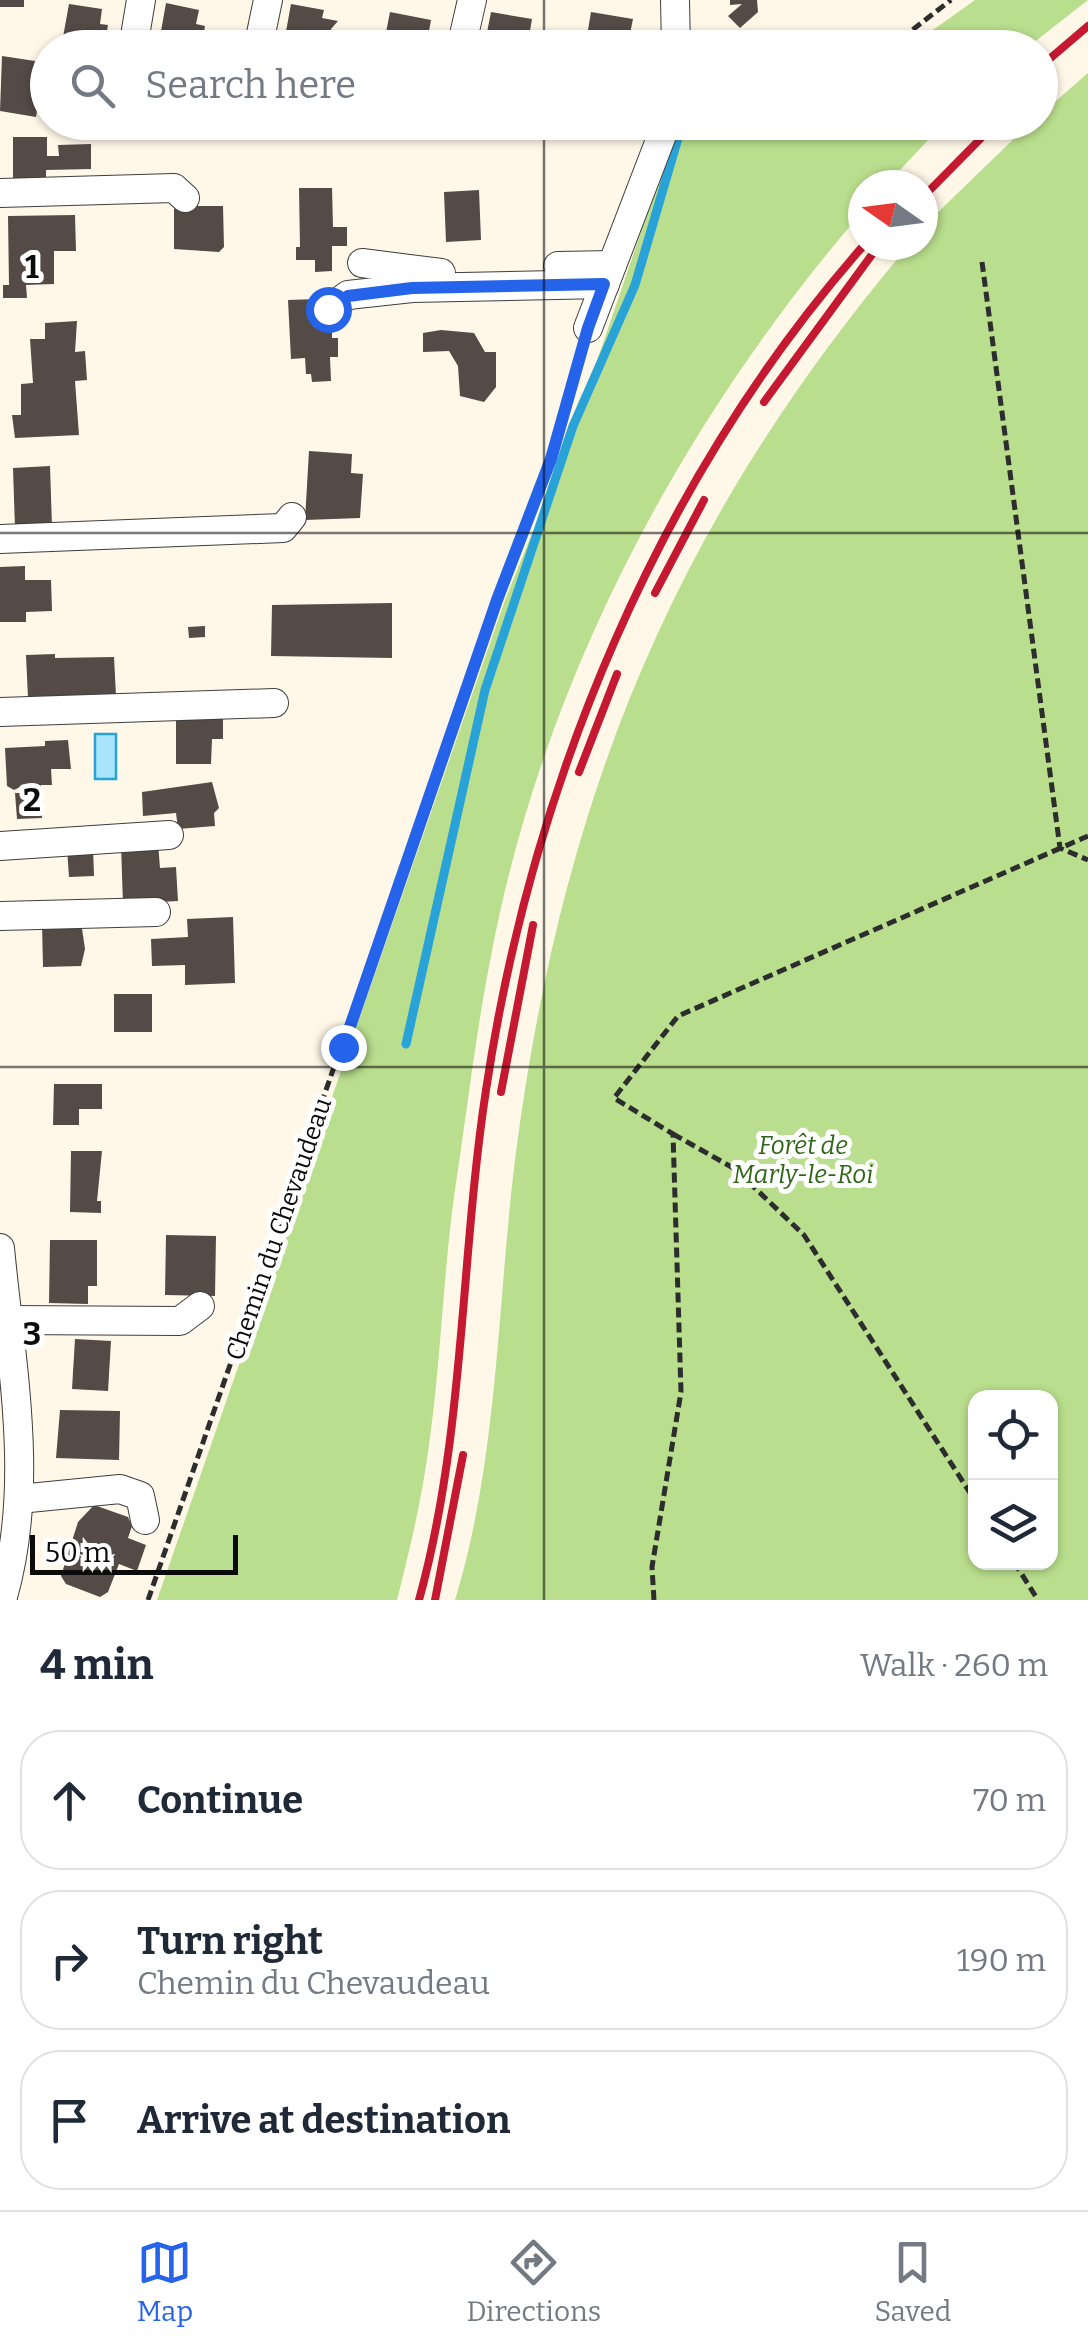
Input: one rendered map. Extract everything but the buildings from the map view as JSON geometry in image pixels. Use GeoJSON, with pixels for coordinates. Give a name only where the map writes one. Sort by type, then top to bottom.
{"type":"FeatureCollection","features":[{"type":"Feature","properties":{"kind":"street"},"geometry":{"type":"LineString","coordinates":[[136,30],[141,0]]}},
{"type":"Feature","properties":{"kind":"street"},"geometry":{"type":"LineString","coordinates":[[262,30],[268,0]]}},
{"type":"Feature","properties":{"kind":"street"},"geometry":{"type":"LineString","coordinates":[[465,30],[472,0]]}},
{"type":"Feature","properties":{"kind":"street"},"geometry":{"type":"LineString","coordinates":[[675,0],[676,30]]}},
{"type":"Feature","properties":{"kind":"street"},"geometry":{"type":"LineString","coordinates":[[588,328],[660,140]]}},
{"type":"Feature","properties":{"kind":"street"},"geometry":{"type":"LineString","coordinates":[[0,193],[174,188],[185,198]]}},
{"type":"Feature","properties":{"kind":"street"},"geometry":{"type":"LineString","coordinates":[[362,263],[434,274],[608,275]]}},
{"type":"Feature","properties":{"kind":"street"},"geometry":{"type":"LineString","coordinates":[[328,309],[348,296],[412,288],[608,275]]}},
{"type":"Feature","properties":{"kind":"street"},"geometry":{"type":"LineString","coordinates":[[0,539],[284,528],[292,517]]}},
{"type":"Feature","properties":{"kind":"street"},"geometry":{"type":"LineString","coordinates":[[0,712],[274,703]]}},
{"type":"Feature","properties":{"kind":"street"},"geometry":{"type":"LineString","coordinates":[[0,719],[135,716]]}},
{"type":"Feature","properties":{"kind":"street"},"geometry":{"type":"LineString","coordinates":[[0,846],[169,834]]}},
{"type":"Feature","properties":{"kind":"street"},"geometry":{"type":"LineString","coordinates":[[0,916],[156,912]]}},
{"type":"Feature","properties":{"kind":"street"},"geometry":{"type":"LineString","coordinates":[[0,1248],[7,1320],[10,1456],[19,1500],[2,1600]]}},
{"type":"Feature","properties":{"kind":"street"},"geometry":{"type":"LineString","coordinates":[[7,1320],[180,1321],[200,1306]]}},
{"type":"Feature","properties":{"kind":"street"},"geometry":{"type":"LineString","coordinates":[[19,1500],[120,1489],[140,1496],[144,1520]]}},
{"type":"Feature","properties":{"kind":"path"},"geometry":{"type":"LineString","coordinates":[[912,30],[951,0]]}},
{"type":"Feature","properties":{"kind":"path"},"geometry":{"type":"LineString","coordinates":[[982,262],[1060,848]]}},
{"type":"Feature","properties":{"kind":"path","name":"Chemin du Chevaudeau"},"geometry":{"type":"LineString","coordinates":[[148,1600],[497,600],[551,459],[588,328]]}},
{"type":"Feature","properties":{"kind":"path"},"geometry":{"type":"LineString","coordinates":[[968,1490],[804,1235],[735,1168],[614,1098],[678,1016],[1088,836]]}},
{"type":"Feature","properties":{"kind":"path"},"geometry":{"type":"LineString","coordinates":[[1060,848],[1088,860]]}},
{"type":"Feature","properties":{"kind":"path"},"geometry":{"type":"LineString","coordinates":[[654,1600],[652,1567],[681,1392],[673,1134]]}},
{"type":"Feature","properties":{"kind":"path"},"geometry":{"type":"LineString","coordinates":[[1019,1570],[1038,1600]]}},
{"type":"Feature","properties":{"kind":"green space"},"geometry":{"type":"Polygon","coordinates":[[[975,0],[1088,0],[1050,30],[933,30],[975,0]]]}},
{"type":"Feature","properties":{"kind":"green space","name":"Forêt de Marly-le-Roi"},"geometry":{"type":"Polygon","coordinates":[[[1088,73],[1088,1600],[455,1600],[489,1434],[516,1152],[537,1022],[564,898],[599,781],[642,668],[694,559],[755,453],[827,349],[897,260],[938,260],[938,212],[1012,140],[1058,140],[1058,99],[1088,73]]]}},
{"type":"Feature","properties":{"kind":"green space"},"geometry":{"type":"Polygon","coordinates":[[[672,140],[928,140],[900,170],[848,170],[848,229],[736,377],[680,465],[629,557],[546,750],[515,850],[486,981],[451,1222],[426,1465],[397,1600],[157,1600],[505,600],[570,440],[672,140]]]}},
{"type":"Feature","properties":{"kind":"water"},"geometry":{"type":"Polygon","coordinates":[[[95,734],[116,734],[116,779],[95,779],[95,734]]]}},
{"type":"Feature","properties":{"kind":"waterway"},"geometry":{"type":"LineString","coordinates":[[406,1044],[485,690],[573,426],[635,285],[678,140]]}},
{"type":"Feature","properties":{"kind":"railway"},"geometry":{"type":"LineString","coordinates":[[1058,52],[1088,26]]}},
{"type":"Feature","properties":{"kind":"railway"},"geometry":{"type":"LineString","coordinates":[[938,182],[979,140]]}},
{"type":"Feature","properties":{"kind":"railway"},"geometry":{"type":"LineString","coordinates":[[419,1600],[434,1537],[454,1411],[486,1090],[507,975],[536,862],[572,750],[615,641],[666,535],[724,433],[790,336],[852,260]]}},
{"type":"Feature","properties":{"kind":"railway"},"geometry":{"type":"LineString","coordinates":[[764,402],[868,260]]}},
{"type":"Feature","properties":{"kind":"railway"},"geometry":{"type":"LineString","coordinates":[[655,593],[704,500]]}},
{"type":"Feature","properties":{"kind":"railway"},"geometry":{"type":"LineString","coordinates":[[579,772],[617,674]]}},
{"type":"Feature","properties":{"kind":"railway"},"geometry":{"type":"LineString","coordinates":[[501,1092],[533,925]]}},
{"type":"Feature","properties":{"kind":"railway"},"geometry":{"type":"LineString","coordinates":[[435,1600],[463,1455]]}},
{"type":"Feature","properties":{"kind":"route"},"geometry":{"type":"LineString","coordinates":[[328,309],[348,296],[412,288],[554,282],[604,284],[551,459],[497,600],[460,717],[343,1047]]}}]}
